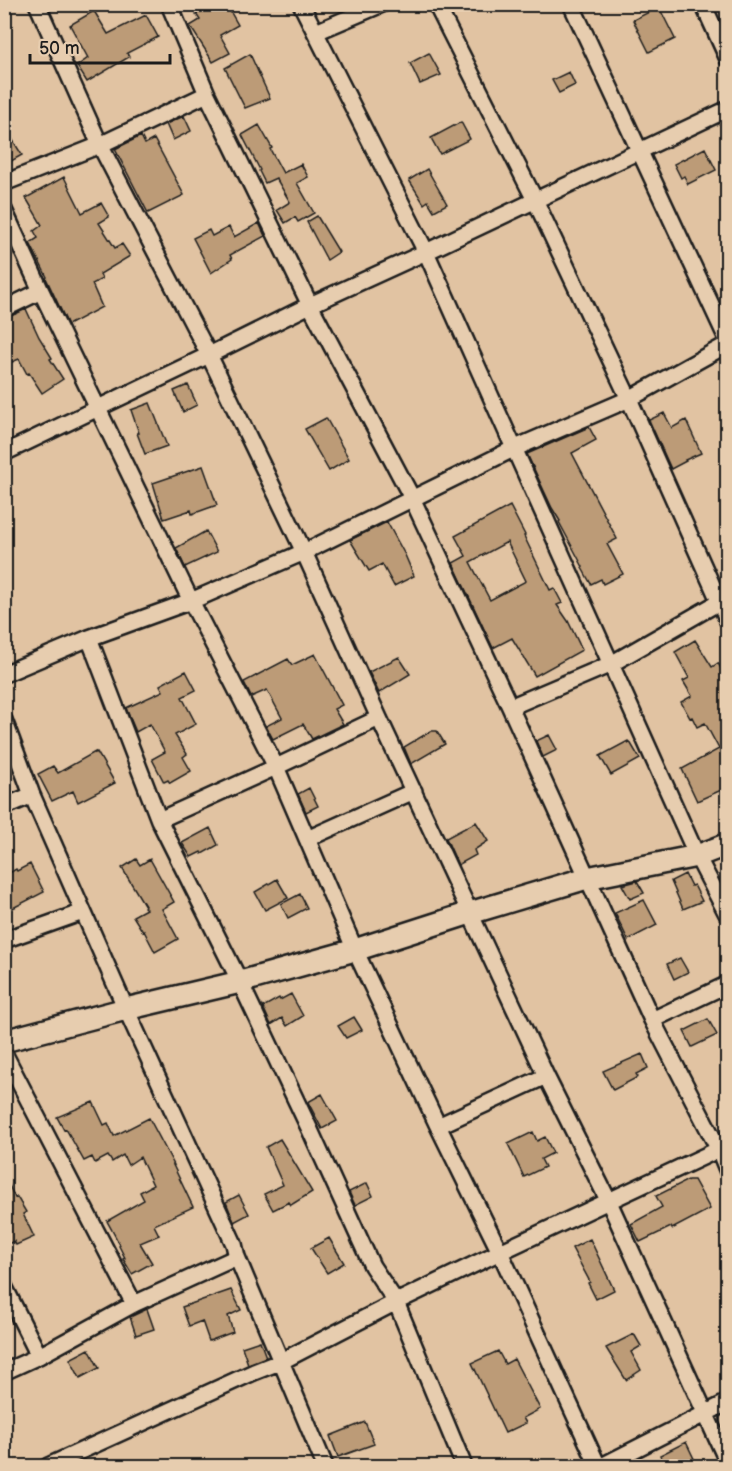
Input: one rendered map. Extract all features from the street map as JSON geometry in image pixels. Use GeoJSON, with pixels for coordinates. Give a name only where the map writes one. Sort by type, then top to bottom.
{"type":"FeatureCollection","features":[{"type":"Feature","properties":{"kind":"street"},"geometry":{"type":"LineString","coordinates":[[37,4],[100,145],[209,355],[304,552],[546,1076],[609,1202],[728,1463]]}},
{"type":"Feature","properties":{"kind":"street"},"geometry":{"type":"LineString","coordinates":[[169,4],[207,94],[310,305],[412,498],[652,1020],[723,1148],[728,1172]]}},
{"type":"Feature","properties":{"kind":"street"},"geometry":{"type":"LineString","coordinates":[[302,4],[426,252],[697,855],[728,916]]}},
{"type":"Feature","properties":{"kind":"street"},"geometry":{"type":"LineString","coordinates":[[316,32],[382,4]]}},
{"type":"Feature","properties":{"kind":"street"},"geometry":{"type":"LineString","coordinates":[[436,4],[535,200],[723,599],[728,621]]}},
{"type":"Feature","properties":{"kind":"street"},"geometry":{"type":"LineString","coordinates":[[4,674],[89,638],[191,602],[304,552],[513,449],[629,399],[728,343],[571,4]]}},
{"type":"Feature","properties":{"kind":"street"},"geometry":{"type":"LineString","coordinates":[[703,4],[728,59]]}},
{"type":"Feature","properties":{"kind":"street"},"geometry":{"type":"LineString","coordinates":[[4,183],[100,145],[207,94]]}},
{"type":"Feature","properties":{"kind":"street"},"geometry":{"type":"LineString","coordinates":[[4,453],[310,305],[728,109]]}},
{"type":"Feature","properties":{"kind":"street"},"geometry":{"type":"LineString","coordinates":[[4,210],[191,602],[276,767],[355,950],[500,1252],[598,1467]]}},
{"type":"Feature","properties":{"kind":"street"},"geometry":{"type":"LineString","coordinates":[[4,309],[41,291]]}},
{"type":"Feature","properties":{"kind":"street"},"geometry":{"type":"LineString","coordinates":[[510,707],[611,664],[723,599]]}},
{"type":"Feature","properties":{"kind":"street"},"geometry":{"type":"LineString","coordinates":[[89,638],[159,820],[240,982],[372,1266],[396,1302],[464,1467]]}},
{"type":"Feature","properties":{"kind":"street"},"geometry":{"type":"LineString","coordinates":[[159,820],[379,718]]}},
{"type":"Feature","properties":{"kind":"street"},"geometry":{"type":"LineString","coordinates":[[4,720],[32,795],[83,912],[234,1244],[237,1257],[325,1467]]}},
{"type":"Feature","properties":{"kind":"street"},"geometry":{"type":"LineString","coordinates":[[307,839],[414,791]]}},
{"type":"Feature","properties":{"kind":"street"},"geometry":{"type":"LineString","coordinates":[[4,807],[32,795]]}},
{"type":"Feature","properties":{"kind":"street"},"geometry":{"type":"LineString","coordinates":[[4,1041],[240,982],[355,950],[587,878],[697,855],[728,844]]}},
{"type":"Feature","properties":{"kind":"street"},"geometry":{"type":"LineString","coordinates":[[4,940],[83,912]]}},
{"type":"Feature","properties":{"kind":"street"},"geometry":{"type":"LineString","coordinates":[[652,1020],[728,984]]}},
{"type":"Feature","properties":{"kind":"street"},"geometry":{"type":"LineString","coordinates":[[4,1053],[134,1304]]}},
{"type":"Feature","properties":{"kind":"street"},"geometry":{"type":"LineString","coordinates":[[438,1126],[546,1076]]}},
{"type":"Feature","properties":{"kind":"street"},"geometry":{"type":"LineString","coordinates":[[48,1467],[282,1361],[396,1302],[723,1148]]}},
{"type":"Feature","properties":{"kind":"street"},"geometry":{"type":"LineString","coordinates":[[4,1372],[39,1356],[134,1304],[237,1257]]}},
{"type":"Feature","properties":{"kind":"street"},"geometry":{"type":"LineString","coordinates":[[4,1286],[39,1356]]}},
{"type":"Feature","properties":{"kind":"street"},"geometry":{"type":"LineString","coordinates":[[602,1467],[728,1402]]}},
{"type":"Feature","properties":{"kind":"building"},"geometry":{"type":"Polygon","coordinates":[[[212,4],[226,4],[238,25],[220,35],[230,53],[213,62],[190,26],[200,20],[196,14],[212,4]]]}},
{"type":"Feature","properties":{"kind":"building"},"geometry":{"type":"Polygon","coordinates":[[[659,7],[675,39],[649,52],[633,20],[659,7]]]}},
{"type":"Feature","properties":{"kind":"building"},"geometry":{"type":"Polygon","coordinates":[[[94,11],[108,34],[146,15],[158,37],[127,53],[129,57],[87,82],[77,66],[88,58],[70,25],[94,11]]]}},
{"type":"Feature","properties":{"kind":"building"},"geometry":{"type":"Polygon","coordinates":[[[429,53],[441,75],[420,84],[410,63],[429,53]]]}},
{"type":"Feature","properties":{"kind":"building"},"geometry":{"type":"Polygon","coordinates":[[[250,54],[270,98],[245,108],[225,68],[250,54]]]}},
{"type":"Feature","properties":{"kind":"building"},"geometry":{"type":"Polygon","coordinates":[[[569,72],[575,85],[559,93],[552,80],[569,72]]]}},
{"type":"Feature","properties":{"kind":"building"},"geometry":{"type":"Polygon","coordinates":[[[184,116],[191,131],[173,140],[166,124],[184,116]]]}},
{"type":"Feature","properties":{"kind":"building"},"geometry":{"type":"Polygon","coordinates":[[[461,122],[470,139],[440,154],[431,138],[461,122]]]}},
{"type":"Feature","properties":{"kind":"building"},"geometry":{"type":"Polygon","coordinates":[[[259,125],[283,173],[301,164],[308,177],[297,183],[314,213],[298,222],[295,217],[285,223],[277,210],[290,202],[276,178],[265,183],[242,135],[259,125]]]}},
{"type":"Feature","properties":{"kind":"building"},"geometry":{"type":"Polygon","coordinates":[[[4,126],[22,155],[4,165],[4,126]]]}},
{"type":"Feature","properties":{"kind":"building"},"geometry":{"type":"Polygon","coordinates":[[[141,136],[145,144],[154,139],[184,195],[148,213],[115,149],[141,136]]]}},
{"type":"Feature","properties":{"kind":"building"},"geometry":{"type":"Polygon","coordinates":[[[705,148],[716,170],[688,184],[684,176],[681,178],[674,164],[705,148]]]}},
{"type":"Feature","properties":{"kind":"building"},"geometry":{"type":"Polygon","coordinates":[[[427,169],[447,204],[434,211],[428,201],[424,204],[409,180],[427,169]]]}},
{"type":"Feature","properties":{"kind":"building"},"geometry":{"type":"Polygon","coordinates":[[[64,177],[82,213],[101,203],[109,217],[99,223],[115,248],[122,244],[130,256],[100,274],[102,279],[92,284],[102,307],[68,325],[30,243],[38,238],[34,231],[42,225],[26,198],[64,177]]]}},
{"type":"Feature","properties":{"kind":"building"},"geometry":{"type":"Polygon","coordinates":[[[317,216],[339,252],[327,260],[307,222],[317,216]]]}},
{"type":"Feature","properties":{"kind":"building"},"geometry":{"type":"Polygon","coordinates":[[[259,223],[265,236],[230,255],[232,259],[211,273],[193,238],[209,230],[212,236],[229,227],[234,237],[259,223]]]}},
{"type":"Feature","properties":{"kind":"building"},"geometry":{"type":"Polygon","coordinates":[[[26,309],[52,358],[50,359],[63,379],[42,393],[19,359],[4,362],[4,319],[26,309]]]}},
{"type":"Feature","properties":{"kind":"building"},"geometry":{"type":"Polygon","coordinates":[[[188,385],[197,405],[183,412],[174,391],[188,385]]]}},
{"type":"Feature","properties":{"kind":"building"},"geometry":{"type":"Polygon","coordinates":[[[150,403],[167,446],[145,454],[131,410],[150,403]]]}},
{"type":"Feature","properties":{"kind":"building"},"geometry":{"type":"Polygon","coordinates":[[[664,413],[672,428],[686,420],[701,453],[671,469],[649,420],[664,413]]]}},
{"type":"Feature","properties":{"kind":"building"},"geometry":{"type":"Polygon","coordinates":[[[326,418],[349,459],[329,471],[305,429],[326,418]]]}},
{"type":"Feature","properties":{"kind":"building"},"geometry":{"type":"Polygon","coordinates":[[[589,427],[596,440],[572,453],[617,539],[607,544],[623,574],[603,584],[601,579],[591,584],[527,454],[589,427]]]}},
{"type":"Feature","properties":{"kind":"building"},"geometry":{"type":"Polygon","coordinates":[[[203,466],[217,505],[192,514],[191,510],[164,519],[153,483],[203,466]]]}},
{"type":"Feature","properties":{"kind":"building"},"geometry":{"type":"Polygon","coordinates":[[[510,506],[550,590],[554,588],[562,603],[557,605],[568,621],[582,650],[535,676],[512,638],[493,648],[453,563],[466,556],[455,536],[510,506]],[[507,542],[470,562],[490,600],[526,581],[507,542]]]}},
{"type":"Feature","properties":{"kind":"building"},"geometry":{"type":"Polygon","coordinates":[[[387,522],[414,576],[394,586],[382,564],[369,571],[350,540],[387,522]]]}},
{"type":"Feature","properties":{"kind":"building"},"geometry":{"type":"Polygon","coordinates":[[[206,531],[217,552],[185,567],[176,548],[206,531]]]}},
{"type":"Feature","properties":{"kind":"building"},"geometry":{"type":"Polygon","coordinates":[[[695,640],[712,667],[718,663],[728,680],[728,787],[697,801],[682,769],[719,749],[705,723],[697,727],[681,702],[692,696],[683,681],[689,678],[675,652],[695,640]]]}},
{"type":"Feature","properties":{"kind":"building"},"geometry":{"type":"Polygon","coordinates":[[[315,654],[342,705],[334,709],[343,724],[312,739],[303,724],[273,739],[266,726],[282,718],[267,690],[251,697],[244,682],[288,659],[292,665],[315,654]]]}},
{"type":"Feature","properties":{"kind":"building"},"geometry":{"type":"Polygon","coordinates":[[[399,657],[410,674],[379,693],[369,672],[399,657]]]}},
{"type":"Feature","properties":{"kind":"building"},"geometry":{"type":"Polygon","coordinates":[[[186,671],[196,690],[182,697],[196,724],[175,735],[187,754],[183,757],[191,771],[170,783],[168,780],[164,782],[152,759],[165,752],[150,724],[136,732],[126,708],[163,691],[160,685],[186,671]]]}},
{"type":"Feature","properties":{"kind":"building"},"geometry":{"type":"Polygon","coordinates":[[[431,731],[437,731],[445,744],[411,764],[404,747],[431,731]]]}},
{"type":"Feature","properties":{"kind":"building"},"geometry":{"type":"Polygon","coordinates":[[[549,735],[557,750],[543,757],[536,741],[549,735]]]}},
{"type":"Feature","properties":{"kind":"building"},"geometry":{"type":"Polygon","coordinates":[[[628,741],[640,759],[611,775],[600,756],[628,741]]]}},
{"type":"Feature","properties":{"kind":"building"},"geometry":{"type":"Polygon","coordinates":[[[95,752],[115,783],[78,802],[73,791],[52,801],[38,774],[53,766],[58,773],[95,752]]]}},
{"type":"Feature","properties":{"kind":"building"},"geometry":{"type":"Polygon","coordinates":[[[309,788],[318,806],[306,812],[298,794],[309,788]]]}},
{"type":"Feature","properties":{"kind":"building"},"geometry":{"type":"Polygon","coordinates":[[[476,822],[488,841],[474,850],[476,855],[458,865],[446,838],[476,822]]]}},
{"type":"Feature","properties":{"kind":"building"},"geometry":{"type":"Polygon","coordinates":[[[210,828],[218,845],[191,857],[182,843],[210,828]]]}},
{"type":"Feature","properties":{"kind":"building"},"geometry":{"type":"Polygon","coordinates":[[[136,859],[140,865],[150,859],[174,902],[162,909],[178,939],[155,952],[133,916],[146,909],[145,906],[122,868],[136,859]]]}},
{"type":"Feature","properties":{"kind":"building"},"geometry":{"type":"Polygon","coordinates":[[[30,864],[44,892],[11,909],[4,896],[4,876],[30,864]]]}},
{"type":"Feature","properties":{"kind":"building"},"geometry":{"type":"Polygon","coordinates":[[[685,874],[702,901],[683,909],[671,881],[685,874]]]}},
{"type":"Feature","properties":{"kind":"building"},"geometry":{"type":"Polygon","coordinates":[[[277,879],[288,898],[265,910],[255,892],[277,879]]]}},
{"type":"Feature","properties":{"kind":"building"},"geometry":{"type":"Polygon","coordinates":[[[637,881],[644,893],[630,899],[622,885],[637,881]]]}},
{"type":"Feature","properties":{"kind":"building"},"geometry":{"type":"Polygon","coordinates":[[[300,894],[307,908],[288,918],[281,904],[300,894]]]}},
{"type":"Feature","properties":{"kind":"building"},"geometry":{"type":"Polygon","coordinates":[[[644,900],[657,925],[628,940],[615,913],[644,900]]]}},
{"type":"Feature","properties":{"kind":"building"},"geometry":{"type":"Polygon","coordinates":[[[680,958],[688,972],[674,979],[667,964],[680,958]]]}},
{"type":"Feature","properties":{"kind":"building"},"geometry":{"type":"Polygon","coordinates":[[[291,994],[303,1016],[287,1026],[282,1018],[271,1025],[263,1007],[291,994]]]}},
{"type":"Feature","properties":{"kind":"building"},"geometry":{"type":"Polygon","coordinates":[[[354,1017],[362,1030],[346,1038],[338,1026],[354,1017]]]}},
{"type":"Feature","properties":{"kind":"building"},"geometry":{"type":"Polygon","coordinates":[[[708,1019],[717,1035],[692,1047],[684,1031],[708,1019]]]}},
{"type":"Feature","properties":{"kind":"building"},"geometry":{"type":"Polygon","coordinates":[[[642,1054],[648,1068],[636,1074],[638,1077],[613,1090],[603,1071],[642,1054]]]}},
{"type":"Feature","properties":{"kind":"building"},"geometry":{"type":"Polygon","coordinates":[[[322,1094],[337,1121],[322,1129],[308,1102],[322,1094]]]}},
{"type":"Feature","properties":{"kind":"building"},"geometry":{"type":"Polygon","coordinates":[[[93,1102],[104,1125],[108,1123],[114,1136],[149,1118],[193,1207],[154,1225],[159,1235],[140,1243],[152,1263],[132,1274],[107,1221],[144,1200],[140,1192],[153,1185],[140,1157],[128,1165],[123,1155],[112,1162],[108,1156],[95,1163],[92,1157],[84,1161],[57,1117],[93,1102]]]}},
{"type":"Feature","properties":{"kind":"building"},"geometry":{"type":"Polygon","coordinates":[[[533,1132],[537,1141],[545,1137],[553,1153],[541,1159],[545,1167],[524,1177],[508,1144],[533,1132]]]}},
{"type":"Feature","properties":{"kind":"building"},"geometry":{"type":"Polygon","coordinates":[[[280,1139],[312,1192],[291,1205],[289,1202],[273,1210],[264,1194],[283,1185],[266,1147],[280,1139]]]}},
{"type":"Feature","properties":{"kind":"building"},"geometry":{"type":"Polygon","coordinates":[[[4,1175],[15,1198],[17,1197],[26,1212],[23,1214],[34,1237],[16,1245],[14,1241],[4,1246],[4,1175]]]}},
{"type":"Feature","properties":{"kind":"building"},"geometry":{"type":"Polygon","coordinates":[[[688,1180],[694,1180],[710,1209],[672,1229],[671,1227],[640,1242],[631,1224],[662,1207],[656,1196],[688,1180]]]}},
{"type":"Feature","properties":{"kind":"building"},"geometry":{"type":"Polygon","coordinates":[[[367,1183],[373,1196],[355,1205],[349,1192],[367,1183]]]}},
{"type":"Feature","properties":{"kind":"building"},"geometry":{"type":"Polygon","coordinates":[[[239,1195],[249,1214],[234,1222],[226,1202],[239,1195]]]}},
{"type":"Feature","properties":{"kind":"building"},"geometry":{"type":"Polygon","coordinates":[[[329,1238],[344,1263],[327,1273],[311,1248],[329,1238]]]}},
{"type":"Feature","properties":{"kind":"building"},"geometry":{"type":"Polygon","coordinates":[[[590,1239],[614,1290],[596,1299],[588,1283],[590,1282],[572,1248],[590,1239]]]}},
{"type":"Feature","properties":{"kind":"building"},"geometry":{"type":"Polygon","coordinates":[[[231,1290],[241,1310],[228,1316],[233,1332],[209,1341],[202,1321],[189,1326],[182,1307],[231,1290]]]}},
{"type":"Feature","properties":{"kind":"building"},"geometry":{"type":"Polygon","coordinates":[[[147,1309],[154,1329],[136,1335],[130,1317],[147,1309]]]}},
{"type":"Feature","properties":{"kind":"building"},"geometry":{"type":"Polygon","coordinates":[[[634,1334],[641,1346],[631,1352],[641,1370],[626,1380],[606,1348],[634,1334]]]}},
{"type":"Feature","properties":{"kind":"building"},"geometry":{"type":"Polygon","coordinates":[[[260,1341],[266,1357],[248,1364],[242,1347],[260,1341]]]}},
{"type":"Feature","properties":{"kind":"building"},"geometry":{"type":"Polygon","coordinates":[[[89,1349],[99,1368],[80,1378],[70,1359],[89,1349]]]}},
{"type":"Feature","properties":{"kind":"building"},"geometry":{"type":"Polygon","coordinates":[[[498,1351],[505,1364],[514,1359],[540,1409],[523,1418],[526,1423],[505,1433],[472,1363],[498,1351]]]}},
{"type":"Feature","properties":{"kind":"building"},"geometry":{"type":"Polygon","coordinates":[[[365,1422],[374,1444],[338,1457],[330,1436],[365,1422]]]}},
{"type":"Feature","properties":{"kind":"building"},"geometry":{"type":"Polygon","coordinates":[[[686,1442],[698,1467],[666,1467],[660,1455],[686,1442]]]}}]}
